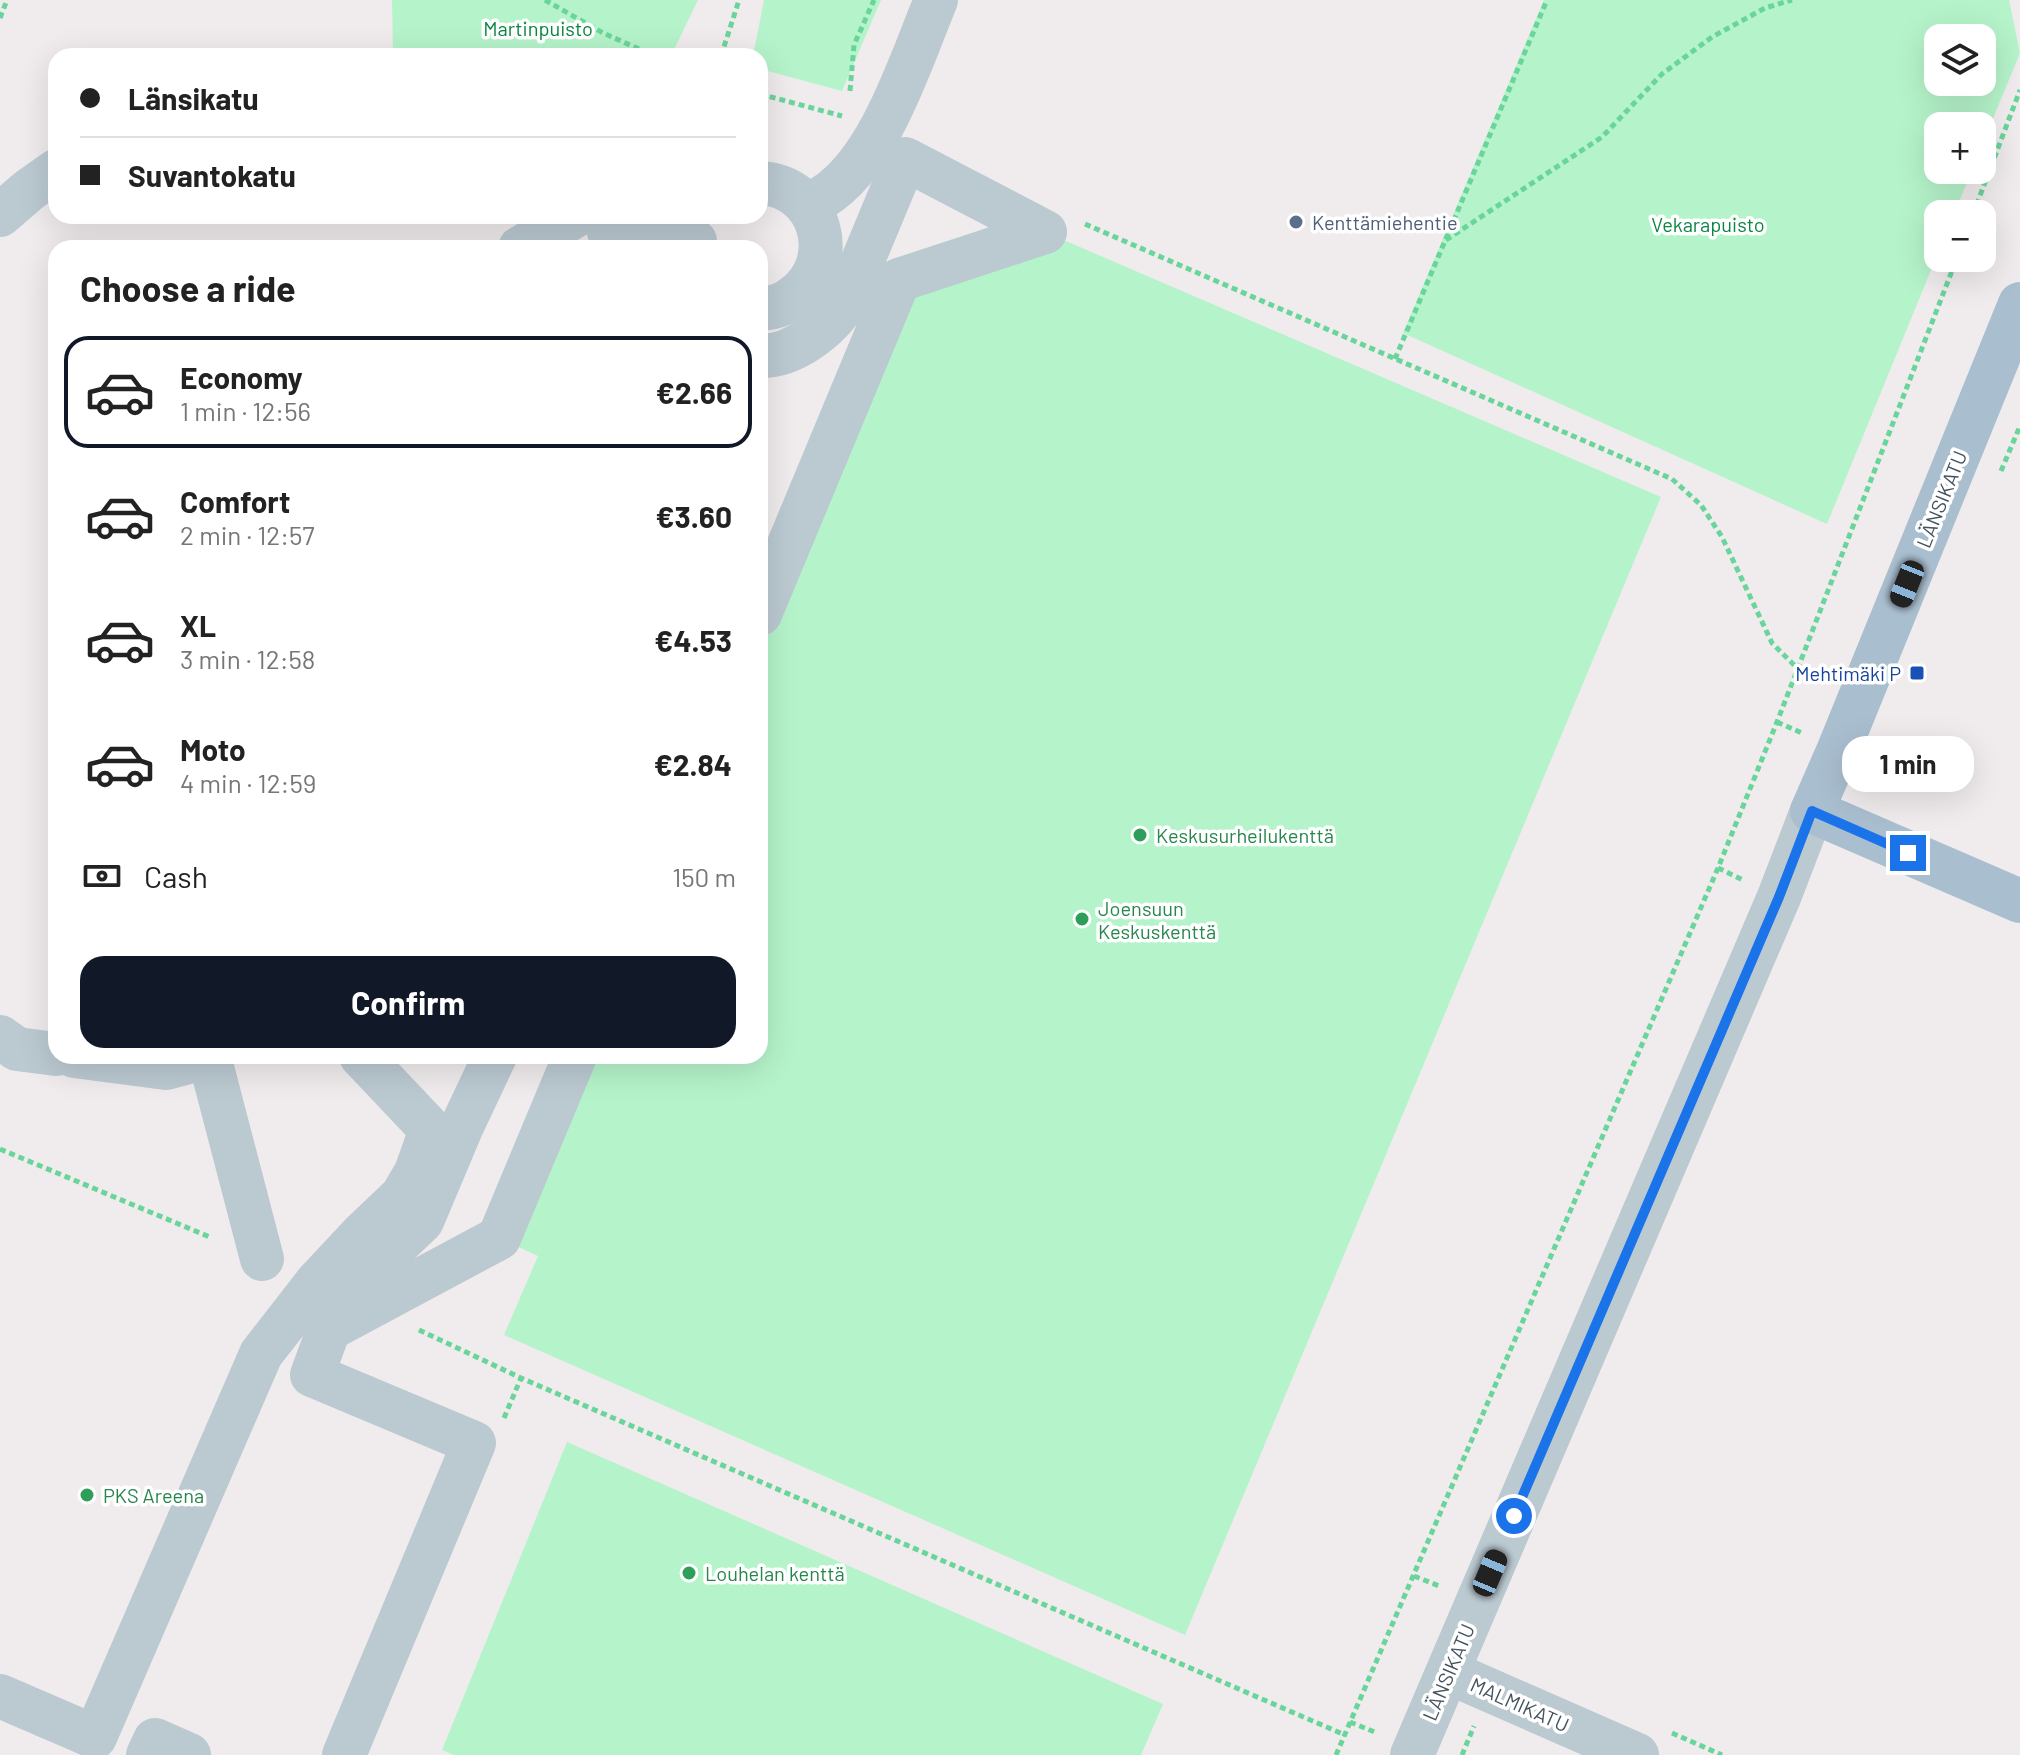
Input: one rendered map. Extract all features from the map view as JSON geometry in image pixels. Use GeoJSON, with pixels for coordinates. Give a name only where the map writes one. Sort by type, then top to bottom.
{"type":"FeatureCollection","features":[{"type":"Feature","properties":{"kind":"main road","name":"LÄNSIKATU"},"geometry":{"type":"LineString","coordinates":[[1812,811],[2020,304]]}},
{"type":"Feature","properties":{"kind":"main road"},"geometry":{"type":"LineString","coordinates":[[1812,811],[2020,901]]}},
{"type":"Feature","properties":{"kind":"street"},"geometry":{"type":"LineString","coordinates":[[806,204],[823,198],[853,171],[883,127],[936,0]]}},
{"type":"Feature","properties":{"kind":"street"},"geometry":{"type":"LineString","coordinates":[[768,357],[810,339],[838,315],[905,159],[1045,232],[899,280],[768,595]]}},
{"type":"Feature","properties":{"kind":"street"},"geometry":{"type":"LineString","coordinates":[[0,215],[48,177]]}},
{"type":"Feature","properties":{"kind":"street"},"geometry":{"type":"LineString","coordinates":[[768,183],[789,190],[806,204],[817,220],[822,242],[817,270],[805,288],[786,303],[768,308]]}},
{"type":"Feature","properties":{"kind":"street"},"geometry":{"type":"LineString","coordinates":[[563,240],[617,230],[698,235]]}},
{"type":"Feature","properties":{"kind":"street","name":"LÄNSIKATU"},"geometry":{"type":"LineString","coordinates":[[1412,1755],[1779,897],[1812,811]]}},
{"type":"Feature","properties":{"kind":"street"},"geometry":{"type":"LineString","coordinates":[[0,1037],[17,1049],[48,1053]]}},
{"type":"Feature","properties":{"kind":"street"},"geometry":{"type":"LineString","coordinates":[[135,1064],[166,1068],[181,1064]]}},
{"type":"Feature","properties":{"kind":"street"},"geometry":{"type":"LineString","coordinates":[[212,1064],[262,1259]]}},
{"type":"Feature","properties":{"kind":"street"},"geometry":{"type":"LineString","coordinates":[[0,1696],[95,1737],[261,1354],[317,1282],[402,1196],[416,1172],[431,1130],[369,1064]]}},
{"type":"Feature","properties":{"kind":"street"},"geometry":{"type":"LineString","coordinates":[[396,1064],[462,1126]]}},
{"type":"Feature","properties":{"kind":"street"},"geometry":{"type":"LineString","coordinates":[[344,1755],[474,1443],[312,1375],[329,1329],[422,1221],[491,1064]]}},
{"type":"Feature","properties":{"kind":"street"},"geometry":{"type":"LineString","coordinates":[[357,1300],[499,1238],[572,1064]]}},
{"type":"Feature","properties":{"kind":"street","name":"MALMIKATU"},"geometry":{"type":"LineString","coordinates":[[1448,1672],[1637,1755]]}},
{"type":"Feature","properties":{"kind":"street"},"geometry":{"type":"LineString","coordinates":[[148,1755],[155,1740],[189,1755]]}},
{"type":"Feature","properties":{"kind":"path"},"geometry":{"type":"LineString","coordinates":[[0,18],[7,0]]}},
{"type":"Feature","properties":{"kind":"path"},"geometry":{"type":"LineString","coordinates":[[545,0],[603,33],[637,48]]}},
{"type":"Feature","properties":{"kind":"path"},"geometry":{"type":"LineString","coordinates":[[724,48],[739,0]]}},
{"type":"Feature","properties":{"kind":"path"},"geometry":{"type":"LineString","coordinates":[[840,116],[851,89],[854,45],[874,0]]}},
{"type":"Feature","properties":{"kind":"path"},"geometry":{"type":"LineString","coordinates":[[1395,359],[1547,0]]}},
{"type":"Feature","properties":{"kind":"path"},"geometry":{"type":"LineString","coordinates":[[1446,240],[1602,137],[1662,74],[1712,37],[1765,8],[1792,0]]}},
{"type":"Feature","properties":{"kind":"path"},"geometry":{"type":"LineString","coordinates":[[1978,200],[2020,90]]}},
{"type":"Feature","properties":{"kind":"path"},"geometry":{"type":"LineString","coordinates":[[768,96],[883,127]]}},
{"type":"Feature","properties":{"kind":"path"},"geometry":{"type":"LineString","coordinates":[[1074,220],[1672,479],[1701,505],[1722,537],[1772,643],[1798,669]]}},
{"type":"Feature","properties":{"kind":"path"},"geometry":{"type":"LineString","coordinates":[[1336,1755],[1718,868],[1952,272]]}},
{"type":"Feature","properties":{"kind":"path"},"geometry":{"type":"LineString","coordinates":[[0,1149],[262,1259]]}},
{"type":"Feature","properties":{"kind":"path"},"geometry":{"type":"LineString","coordinates":[[357,1300],[521,1378],[1345,1735]]}},
{"type":"Feature","properties":{"kind":"green space","name":"Martinpuisto"},"geometry":{"type":"Polygon","coordinates":[[[392,0],[698,0],[675,48],[393,48],[392,0]]]}},
{"type":"Feature","properties":{"kind":"green space"},"geometry":{"type":"Polygon","coordinates":[[[764,0],[881,0],[842,91],[768,71],[768,48],[755,48],[764,0]]]}},
{"type":"Feature","properties":{"kind":"green space","name":"Vekarapuisto"},"geometry":{"type":"Polygon","coordinates":[[[1544,0],[2009,0],[2020,53],[1996,112],[1924,112],[1924,184],[1966,184],[1960,200],[1924,200],[1924,272],[1930,272],[1827,524],[1403,333],[1544,0]]]}},
{"type":"Feature","properties":{"kind":"green space","name":"Keskusurheilukenttä"},"geometry":{"type":"Polygon","coordinates":[[[1045,232],[1661,497],[1185,1635],[504,1335],[538,1256],[499,1238],[572,1064],[768,1064],[768,595],[899,280],[1045,232]]]}},
{"type":"Feature","properties":{"kind":"green space","name":"Louhelan kenttä"},"geometry":{"type":"Polygon","coordinates":[[[567,1442],[1163,1704],[1141,1755],[454,1755],[442,1750],[567,1442]]]}},
{"type":"Feature","properties":{"kind":"place","name":"Kenttämiehentie"},"geometry":{"type":"Point","coordinates":[1296,222]}},
{"type":"Feature","properties":{"kind":"place","name":"Mehtimäki P"},"geometry":{"type":"Point","coordinates":[1917,673]}},
{"type":"Feature","properties":{"kind":"place","name":"Keskusurheilukenttä"},"geometry":{"type":"Point","coordinates":[1140,835]}},
{"type":"Feature","properties":{"kind":"place","name":"Joensuun Keskuskenttä"},"geometry":{"type":"Point","coordinates":[1082,919]}},
{"type":"Feature","properties":{"kind":"place","name":"PKS Areena"},"geometry":{"type":"Point","coordinates":[87,1495]}},
{"type":"Feature","properties":{"kind":"place","name":"Louhelan kenttä"},"geometry":{"type":"Point","coordinates":[689,1573]}},
{"type":"Feature","properties":{"kind":"route"},"geometry":{"type":"LineString","coordinates":[[1514,1516],[1779,897],[1812,811],[1908,853]]}}]}
